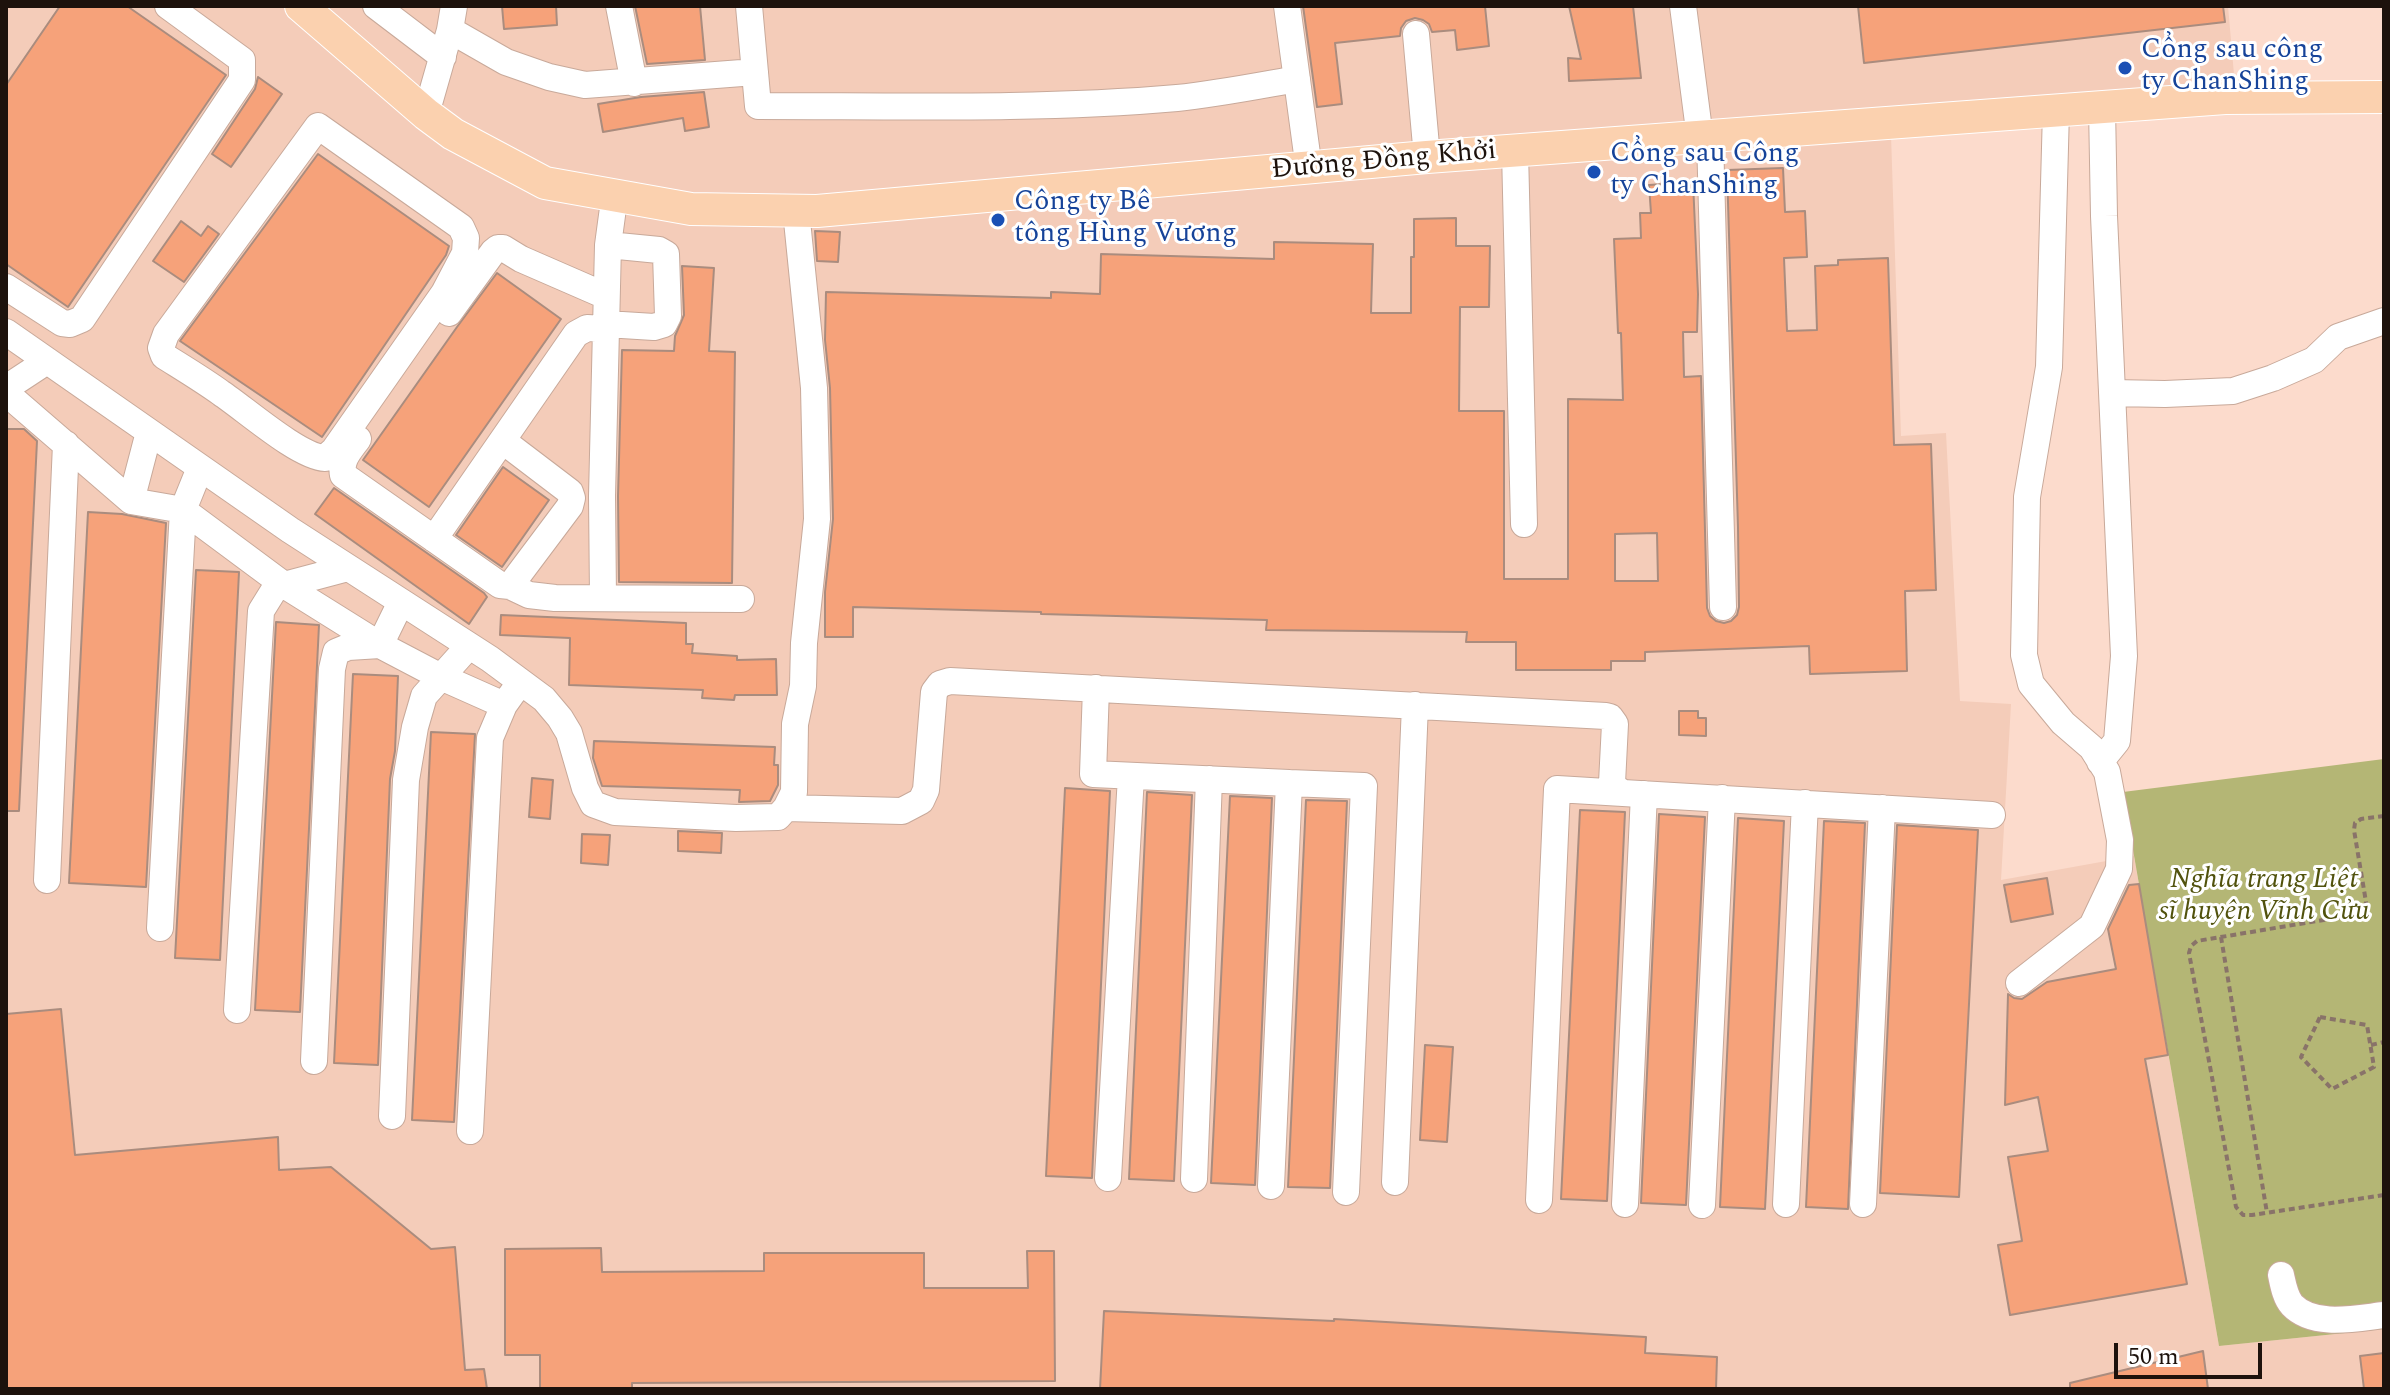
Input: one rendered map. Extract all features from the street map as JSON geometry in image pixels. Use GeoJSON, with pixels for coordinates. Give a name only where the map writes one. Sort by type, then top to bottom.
{"type":"FeatureCollection","features":[{"type":"Feature","properties":{"kind":"main road","name":"Đường Đồng Khởi"},"geometry":{"type":"LineString","coordinates":[[301,6],[453,134],[545,183],[691,209],[817,211],[1427,157],[2225,98],[2384,97]]}},
{"type":"Feature","properties":{"kind":"lane"},"geometry":{"type":"LineString","coordinates":[[6,287],[62,323],[70,324],[82,319],[242,80],[242,60],[168,6]]}},
{"type":"Feature","properties":{"kind":"lane"},"geometry":{"type":"LineString","coordinates":[[376,6],[443,57]]}},
{"type":"Feature","properties":{"kind":"lane"},"geometry":{"type":"LineString","coordinates":[[619,6],[634,83]]}},
{"type":"Feature","properties":{"kind":"lane"},"geometry":{"type":"LineString","coordinates":[[749,6],[758,106],[1115,101],[1189,96],[1297,79]]}},
{"type":"Feature","properties":{"kind":"lane"},"geometry":{"type":"LineString","coordinates":[[1287,6],[1309,169]]}},
{"type":"Feature","properties":{"kind":"lane"},"geometry":{"type":"LineString","coordinates":[[1683,6],[1705,138],[1723,607]]}},
{"type":"Feature","properties":{"kind":"lane"},"geometry":{"type":"LineString","coordinates":[[426,114],[452,18],[506,62],[585,85],[755,72]]}},
{"type":"Feature","properties":{"kind":"lane"},"geometry":{"type":"LineString","coordinates":[[1416,34],[1427,157]]}},
{"type":"Feature","properties":{"kind":"lane"},"geometry":{"type":"LineString","coordinates":[[2100,762],[2117,741],[2124,656],[2102,107]]}},
{"type":"Feature","properties":{"kind":"lane"},"geometry":{"type":"LineString","coordinates":[[2019,983],[2092,926],[2119,869],[2120,840],[2107,772],[2092,748],[2063,723],[2031,684],[2024,655],[2027,497],[2049,367],[2056,111]]}},
{"type":"Feature","properties":{"kind":"lane"},"geometry":{"type":"LineString","coordinates":[[318,126],[461,227],[466,238],[465,253],[444,293],[334,450],[325,458],[315,458],[281,436],[164,356],[161,348],[166,334],[318,126]]}},
{"type":"Feature","properties":{"kind":"lane"},"geometry":{"type":"LineString","coordinates":[[1515,151],[1524,524]]}},
{"type":"Feature","properties":{"kind":"lane"},"geometry":{"type":"LineString","coordinates":[[603,598],[606,296],[613,208]]}},
{"type":"Feature","properties":{"kind":"lane"},"geometry":{"type":"LineString","coordinates":[[6,332],[200,468],[544,699],[569,733],[585,788],[593,804],[615,812],[778,817],[794,792],[795,724],[803,686],[804,643],[817,519],[814,388],[796,211]]}},
{"type":"Feature","properties":{"kind":"lane"},"geometry":{"type":"LineString","coordinates":[[434,539],[576,334],[587,328],[654,327],[664,324],[668,316],[666,254],[659,250],[608,245]]}},
{"type":"Feature","properties":{"kind":"lane"},"geometry":{"type":"LineString","coordinates":[[606,296],[498,248],[345,457],[341,468],[343,475],[500,585],[529,595],[555,598],[741,599]]}},
{"type":"Feature","properties":{"kind":"lane"},"geometry":{"type":"LineString","coordinates":[[2112,393],[2233,391],[2314,360],[2338,337],[2384,321]]}},
{"type":"Feature","properties":{"kind":"lane"},"geometry":{"type":"LineString","coordinates":[[47,361],[6,390],[131,501],[183,510],[284,585],[380,645],[504,705]]}},
{"type":"Feature","properties":{"kind":"lane"},"geometry":{"type":"LineString","coordinates":[[131,501],[149,432]]}},
{"type":"Feature","properties":{"kind":"lane"},"geometry":{"type":"LineString","coordinates":[[503,441],[570,492],[572,498],[570,506],[510,586]]}},
{"type":"Feature","properties":{"kind":"lane"},"geometry":{"type":"LineString","coordinates":[[47,880],[66,444]]}},
{"type":"Feature","properties":{"kind":"lane"},"geometry":{"type":"LineString","coordinates":[[160,928],[183,510],[200,468]]}},
{"type":"Feature","properties":{"kind":"lane"},"geometry":{"type":"LineString","coordinates":[[572,498],[602,496]]}},
{"type":"Feature","properties":{"kind":"lane"},"geometry":{"type":"LineString","coordinates":[[237,1010],[261,611],[274,590],[284,585],[348,568]]}},
{"type":"Feature","properties":{"kind":"lane"},"geometry":{"type":"LineString","coordinates":[[380,645],[401,602]]}},
{"type":"Feature","properties":{"kind":"lane"},"geometry":{"type":"LineString","coordinates":[[314,1061],[332,669],[336,652],[348,647],[380,645]]}},
{"type":"Feature","properties":{"kind":"lane"},"geometry":{"type":"LineString","coordinates":[[392,1116],[406,780],[424,696],[469,646]]}},
{"type":"Feature","properties":{"kind":"lane"},"geometry":{"type":"LineString","coordinates":[[470,1131],[490,738],[504,705],[520,681]]}},
{"type":"Feature","properties":{"kind":"lane"},"geometry":{"type":"LineString","coordinates":[[786,808],[902,811],[921,801],[926,790],[934,692],[940,684],[950,681],[1610,717],[1615,724],[1612,783],[1634,793]]}},
{"type":"Feature","properties":{"kind":"lane"},"geometry":{"type":"LineString","coordinates":[[1096,688],[1093,774],[1364,786],[1346,1192]]}},
{"type":"Feature","properties":{"kind":"lane"},"geometry":{"type":"LineString","coordinates":[[1395,1182],[1415,705]]}},
{"type":"Feature","properties":{"kind":"lane"},"geometry":{"type":"LineString","coordinates":[[1108,1178],[1131,776]]}},
{"type":"Feature","properties":{"kind":"lane"},"geometry":{"type":"LineString","coordinates":[[1194,1179],[1209,779]]}},
{"type":"Feature","properties":{"kind":"lane"},"geometry":{"type":"LineString","coordinates":[[1271,1186],[1289,783]]}},
{"type":"Feature","properties":{"kind":"lane"},"geometry":{"type":"LineString","coordinates":[[1539,1200],[1557,789],[1992,815]]}},
{"type":"Feature","properties":{"kind":"lane"},"geometry":{"type":"LineString","coordinates":[[1625,1204],[1634,793]]}},
{"type":"Feature","properties":{"kind":"lane"},"geometry":{"type":"LineString","coordinates":[[1702,1205],[1722,798]]}},
{"type":"Feature","properties":{"kind":"lane"},"geometry":{"type":"LineString","coordinates":[[1786,1204],[1805,803]]}},
{"type":"Feature","properties":{"kind":"lane"},"geometry":{"type":"LineString","coordinates":[[1863,1204],[1882,808]]}},
{"type":"Feature","properties":{"kind":"lane"},"geometry":{"type":"LineString","coordinates":[[2281,1275],[2292,1304],[2309,1316],[2343,1320],[2384,1315]]}},
{"type":"Feature","properties":{"kind":"path"},"geometry":{"type":"LineString","coordinates":[[2384,816],[2361,819],[2355,823],[2366,902],[2364,911],[2197,941],[2189,953],[2236,1207],[2243,1215],[2384,1195]]}},
{"type":"Feature","properties":{"kind":"path"},"geometry":{"type":"LineString","coordinates":[[2221,937],[2267,1213]]}},
{"type":"Feature","properties":{"kind":"path"},"geometry":{"type":"LineString","coordinates":[[2320,1017],[2367,1025],[2371,1045],[2374,1067],[2332,1089],[2301,1057],[2320,1017]]}},
{"type":"Feature","properties":{"kind":"path"},"geometry":{"type":"LineString","coordinates":[[2371,1045],[2384,1042]]}},
{"type":"Feature","properties":{"kind":"shaded area"},"geometry":{"type":"Polygon","coordinates":[[[6,6],[284,6],[419,123],[613,208],[1891,135],[1901,436],[1946,433],[1960,701],[2011,704],[2001,880],[2134,856],[2219,1346],[2384,1329],[2384,1389],[6,1389],[6,6]]]}},
{"type":"Feature","properties":{"kind":"shaded area"},"geometry":{"type":"Polygon","coordinates":[[[318,6],[2228,6],[2235,86],[816,200],[690,198],[549,173],[456,123],[318,6]]]}},
{"type":"Feature","properties":{"kind":"green space","name":"Nghĩa trang Liệt sĩ huyện Vĩnh Cửu"},"geometry":{"type":"Polygon","coordinates":[[[2384,759],[2384,1329],[2219,1346],[2123,792],[2384,759]]]}},
{"type":"Feature","properties":{"kind":"building"},"geometry":{"type":"Polygon","coordinates":[[[60,6],[127,6],[226,75],[68,307],[6,264],[6,85],[60,6]]]}},
{"type":"Feature","properties":{"kind":"building"},"geometry":{"type":"Polygon","coordinates":[[[502,6],[556,6],[557,25],[504,29],[502,6]]]}},
{"type":"Feature","properties":{"kind":"building"},"geometry":{"type":"Polygon","coordinates":[[[635,6],[700,6],[705,60],[647,64],[635,6]]]}},
{"type":"Feature","properties":{"kind":"building"},"geometry":{"type":"Polygon","coordinates":[[[1303,6],[1485,6],[1489,46],[1457,50],[1455,30],[1432,32],[1429,24],[1415,18],[1406,21],[1400,36],[1335,43],[1342,104],[1317,107],[1303,6]]]}},
{"type":"Feature","properties":{"kind":"building"},"geometry":{"type":"Polygon","coordinates":[[[1569,6],[1633,6],[1641,78],[1569,81],[1568,58],[1581,59],[1569,6]]]}},
{"type":"Feature","properties":{"kind":"building"},"geometry":{"type":"Polygon","coordinates":[[[1858,6],[2223,6],[2225,22],[1864,63],[1858,6]]]}},
{"type":"Feature","properties":{"kind":"building"},"geometry":{"type":"Polygon","coordinates":[[[258,77],[282,94],[231,167],[212,154],[255,89],[258,77]]]}},
{"type":"Feature","properties":{"kind":"building"},"geometry":{"type":"Polygon","coordinates":[[[704,92],[709,127],[685,131],[683,118],[603,132],[598,104],[704,92]]]}},
{"type":"Feature","properties":{"kind":"building"},"geometry":{"type":"Polygon","coordinates":[[[318,154],[449,246],[446,255],[322,437],[180,341],[318,154]]]}},
{"type":"Feature","properties":{"kind":"building"},"geometry":{"type":"Polygon","coordinates":[[[1783,168],[1785,212],[1805,211],[1807,257],[1784,258],[1787,331],[1817,330],[1815,266],[1838,265],[1838,260],[1888,258],[1894,445],[1931,444],[1936,590],[1905,591],[1907,671],[1810,674],[1809,646],[1645,652],[1645,661],[1611,661],[1611,670],[1516,670],[1516,642],[1466,642],[1467,632],[1266,630],[1267,620],[1041,612],[853,607],[853,637],[825,637],[825,592],[833,519],[830,388],[825,340],[826,292],[1051,298],[1051,292],[1100,294],[1101,254],[1274,259],[1274,242],[1373,244],[1371,313],[1411,313],[1414,219],[1456,218],[1456,246],[1490,246],[1489,307],[1460,307],[1459,411],[1504,411],[1504,579],[1568,579],[1568,399],[1623,400],[1614,239],[1641,238],[1640,213],[1651,213],[1649,185],[1693,182],[1697,332],[1683,332],[1684,377],[1701,376],[1707,608],[1716,621],[1731,621],[1739,607],[1727,170],[1783,168]],[[1657,533],[1615,534],[1615,581],[1658,581],[1657,533]]]}},
{"type":"Feature","properties":{"kind":"building"},"geometry":{"type":"Polygon","coordinates":[[[181,221],[201,236],[208,226],[219,234],[184,282],[153,261],[181,221]]]}},
{"type":"Feature","properties":{"kind":"building"},"geometry":{"type":"Polygon","coordinates":[[[815,231],[840,232],[838,262],[817,261],[815,231]]]}},
{"type":"Feature","properties":{"kind":"building"},"geometry":{"type":"Polygon","coordinates":[[[682,266],[714,268],[709,351],[735,352],[732,583],[619,582],[622,350],[674,351],[675,336],[684,315],[682,266]]]}},
{"type":"Feature","properties":{"kind":"building"},"geometry":{"type":"Polygon","coordinates":[[[497,273],[561,319],[429,507],[363,460],[497,273]]]}},
{"type":"Feature","properties":{"kind":"building"},"geometry":{"type":"Polygon","coordinates":[[[6,429],[24,429],[37,441],[19,811],[6,811],[6,429]]]}},
{"type":"Feature","properties":{"kind":"building"},"geometry":{"type":"Polygon","coordinates":[[[503,467],[549,500],[502,567],[456,535],[503,467]]]}},
{"type":"Feature","properties":{"kind":"building"},"geometry":{"type":"Polygon","coordinates":[[[334,488],[484,593],[487,597],[469,624],[315,514],[334,488]]]}},
{"type":"Feature","properties":{"kind":"building"},"geometry":{"type":"Polygon","coordinates":[[[88,512],[122,514],[166,523],[146,887],[69,883],[88,512]]]}},
{"type":"Feature","properties":{"kind":"building"},"geometry":{"type":"Polygon","coordinates":[[[196,570],[239,572],[220,960],[175,958],[196,570]]]}},
{"type":"Feature","properties":{"kind":"building"},"geometry":{"type":"Polygon","coordinates":[[[501,615],[686,623],[686,644],[693,644],[692,653],[737,656],[737,660],[776,659],[777,695],[735,695],[734,700],[702,698],[703,690],[569,685],[570,638],[500,635],[501,615]]]}},
{"type":"Feature","properties":{"kind":"building"},"geometry":{"type":"Polygon","coordinates":[[[276,622],[319,625],[300,1012],[255,1010],[276,622]]]}},
{"type":"Feature","properties":{"kind":"building"},"geometry":{"type":"Polygon","coordinates":[[[353,674],[398,676],[395,751],[390,779],[378,1065],[334,1063],[353,674]]]}},
{"type":"Feature","properties":{"kind":"building"},"geometry":{"type":"Polygon","coordinates":[[[1679,711],[1698,711],[1698,718],[1706,718],[1706,736],[1679,735],[1679,711]]]}},
{"type":"Feature","properties":{"kind":"building"},"geometry":{"type":"Polygon","coordinates":[[[431,732],[475,734],[454,1122],[412,1120],[431,732]]]}},
{"type":"Feature","properties":{"kind":"building"},"geometry":{"type":"Polygon","coordinates":[[[594,741],[775,747],[774,765],[778,765],[778,785],[770,801],[739,802],[740,790],[602,786],[593,758],[594,741]]]}},
{"type":"Feature","properties":{"kind":"building"},"geometry":{"type":"Polygon","coordinates":[[[532,778],[553,780],[550,819],[529,817],[532,778]]]}},
{"type":"Feature","properties":{"kind":"building"},"geometry":{"type":"Polygon","coordinates":[[[1065,788],[1110,791],[1092,1178],[1046,1176],[1065,788]]]}},
{"type":"Feature","properties":{"kind":"building"},"geometry":{"type":"Polygon","coordinates":[[[1147,792],[1192,795],[1174,1181],[1129,1179],[1147,792]]]}},
{"type":"Feature","properties":{"kind":"building"},"geometry":{"type":"Polygon","coordinates":[[[1230,796],[1272,798],[1255,1185],[1211,1183],[1230,796]]]}},
{"type":"Feature","properties":{"kind":"building"},"geometry":{"type":"Polygon","coordinates":[[[1306,800],[1347,801],[1330,1188],[1288,1187],[1306,800]]]}},
{"type":"Feature","properties":{"kind":"building"},"geometry":{"type":"Polygon","coordinates":[[[1580,810],[1625,812],[1607,1201],[1561,1199],[1580,810]]]}},
{"type":"Feature","properties":{"kind":"building"},"geometry":{"type":"Polygon","coordinates":[[[1659,814],[1705,817],[1686,1205],[1641,1203],[1659,814]]]}},
{"type":"Feature","properties":{"kind":"building"},"geometry":{"type":"Polygon","coordinates":[[[1738,818],[1784,821],[1765,1209],[1720,1207],[1738,818]]]}},
{"type":"Feature","properties":{"kind":"building"},"geometry":{"type":"Polygon","coordinates":[[[1824,821],[1865,823],[1848,1209],[1806,1207],[1824,821]]]}},
{"type":"Feature","properties":{"kind":"building"},"geometry":{"type":"Polygon","coordinates":[[[1897,825],[1978,830],[1959,1197],[1880,1193],[1897,825]]]}},
{"type":"Feature","properties":{"kind":"building"},"geometry":{"type":"Polygon","coordinates":[[[678,831],[722,833],[721,853],[678,851],[678,831]]]}},
{"type":"Feature","properties":{"kind":"building"},"geometry":{"type":"Polygon","coordinates":[[[582,834],[610,835],[608,865],[581,863],[582,834]]]}},
{"type":"Feature","properties":{"kind":"building"},"geometry":{"type":"Polygon","coordinates":[[[2047,878],[2053,914],[2011,922],[2004,885],[2047,878]]]}},
{"type":"Feature","properties":{"kind":"building"},"geometry":{"type":"Polygon","coordinates":[[[2139,884],[2168,1055],[2145,1059],[2187,1284],[2010,1315],[1998,1245],[2022,1241],[2008,1157],[2048,1151],[2038,1097],[2005,1105],[2008,994],[2022,999],[2047,982],[2116,969],[2108,929],[2129,885],[2139,884]]]}},
{"type":"Feature","properties":{"kind":"building"},"geometry":{"type":"Polygon","coordinates":[[[61,1009],[75,1155],[278,1137],[279,1170],[331,1167],[431,1249],[455,1247],[465,1370],[484,1369],[487,1389],[6,1389],[6,1014],[61,1009]]]}},
{"type":"Feature","properties":{"kind":"building"},"geometry":{"type":"Polygon","coordinates":[[[1425,1045],[1453,1047],[1447,1142],[1420,1140],[1425,1045]]]}},
{"type":"Feature","properties":{"kind":"building"},"geometry":{"type":"Polygon","coordinates":[[[601,1248],[602,1272],[764,1271],[764,1253],[924,1253],[924,1288],[1028,1288],[1027,1251],[1054,1251],[1055,1381],[632,1383],[632,1389],[540,1389],[540,1355],[505,1355],[505,1249],[601,1248]]]}},
{"type":"Feature","properties":{"kind":"building"},"geometry":{"type":"Polygon","coordinates":[[[1104,1311],[1334,1319],[1646,1337],[1645,1353],[1717,1357],[1716,1389],[1100,1389],[1104,1311]]]}},
{"type":"Feature","properties":{"kind":"building"},"geometry":{"type":"Polygon","coordinates":[[[2203,1351],[2208,1389],[2070,1389],[2070,1383],[2203,1351]]]}},
{"type":"Feature","properties":{"kind":"building"},"geometry":{"type":"Polygon","coordinates":[[[2384,1353],[2384,1389],[2364,1389],[2360,1356],[2384,1353]]]}},
{"type":"Feature","properties":{"kind":"place","name":"Cổng sau công ty ChanShing"},"geometry":{"type":"Point","coordinates":[2125,68]}},
{"type":"Feature","properties":{"kind":"place","name":"Cổng sau Công ty ChanShing"},"geometry":{"type":"Point","coordinates":[1594,172]}},
{"type":"Feature","properties":{"kind":"place","name":"Công ty Bê tông Hùng Vương"},"geometry":{"type":"Point","coordinates":[998,220]}}]}
